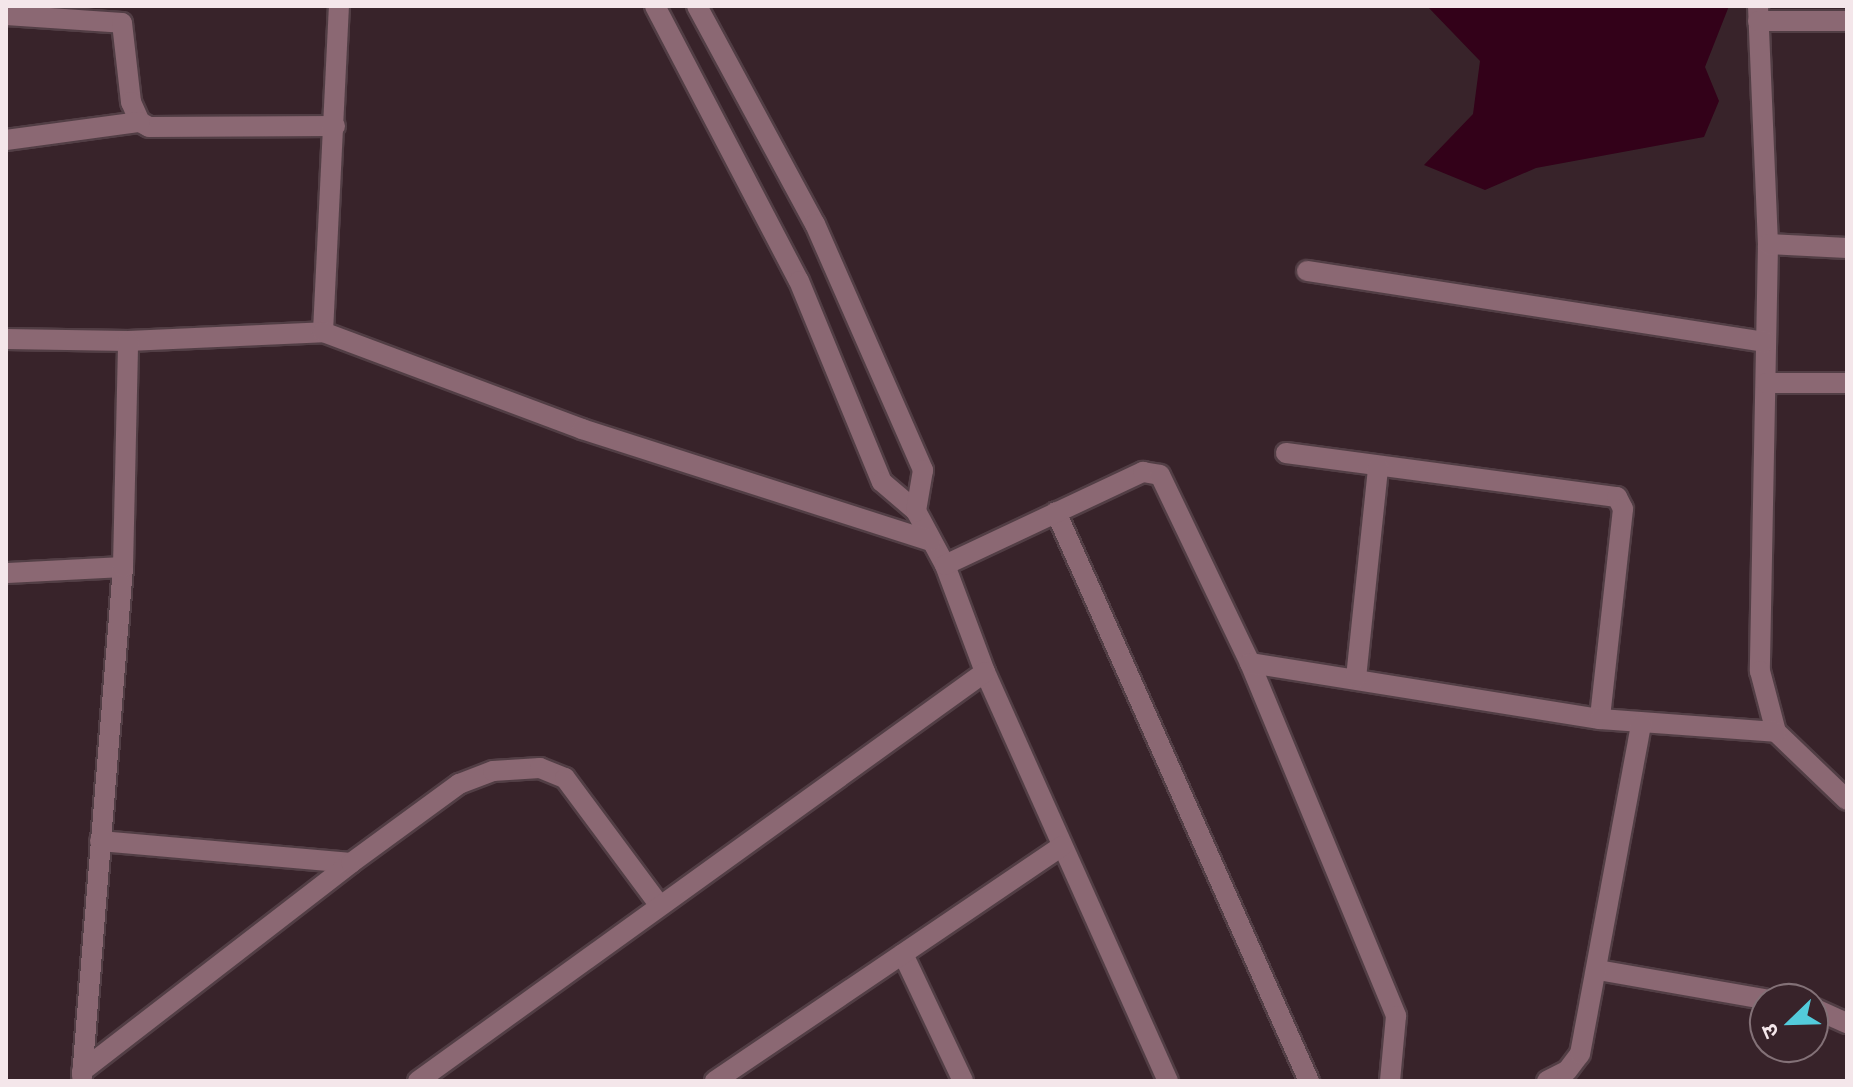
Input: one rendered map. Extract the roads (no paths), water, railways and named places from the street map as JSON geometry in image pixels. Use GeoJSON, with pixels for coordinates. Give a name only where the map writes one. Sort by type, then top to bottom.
{"type":"FeatureCollection","features":[{"type":"Feature","properties":{"kind":"street"},"geometry":{"type":"LineString","coordinates":[[323,332],[339,6]]}},
{"type":"Feature","properties":{"kind":"street"},"geometry":{"type":"LineString","coordinates":[[655,6],[799,281],[882,482],[916,511],[945,565],[985,672],[1168,1081]]}},
{"type":"Feature","properties":{"kind":"street"},"geometry":{"type":"LineString","coordinates":[[697,6],[815,224],[917,456],[923,470],[916,511]]}},
{"type":"Feature","properties":{"kind":"street"},"geometry":{"type":"LineString","coordinates":[[1847,21],[1758,13],[1768,244],[1760,671],[1776,732],[1847,800]]}},
{"type":"Feature","properties":{"kind":"street"},"geometry":{"type":"LineString","coordinates":[[6,15],[122,23],[131,102],[140,122]]}},
{"type":"Feature","properties":{"kind":"street"},"geometry":{"type":"LineString","coordinates":[[6,140],[140,122],[161,129],[335,126]]}},
{"type":"Feature","properties":{"kind":"street"},"geometry":{"type":"LineString","coordinates":[[1768,244],[1847,248]]}},
{"type":"Feature","properties":{"kind":"street"},"geometry":{"type":"LineString","coordinates":[[1307,271],[1766,342]]}},
{"type":"Feature","properties":{"kind":"street"},"geometry":{"type":"LineString","coordinates":[[6,339],[128,341],[323,332],[596,434],[930,541]]}},
{"type":"Feature","properties":{"kind":"street"},"geometry":{"type":"LineString","coordinates":[[82,1076],[123,567],[128,341]]}},
{"type":"Feature","properties":{"kind":"street"},"geometry":{"type":"LineString","coordinates":[[1766,383],[1847,383]]}},
{"type":"Feature","properties":{"kind":"street"},"geometry":{"type":"LineString","coordinates":[[1286,453],[1619,499],[1623,509],[1600,719]]}},
{"type":"Feature","properties":{"kind":"street"},"geometry":{"type":"LineString","coordinates":[[1356,678],[1378,467]]}},
{"type":"Feature","properties":{"kind":"street"},"geometry":{"type":"LineString","coordinates":[[945,565],[1143,472],[1160,475],[1250,663],[1396,1016],[1390,1081]]}},
{"type":"Feature","properties":{"kind":"street"},"geometry":{"type":"LineString","coordinates":[[1056,512],[1309,1081]]}},
{"type":"Feature","properties":{"kind":"street"},"geometry":{"type":"LineString","coordinates":[[6,573],[123,567]]}},
{"type":"Feature","properties":{"kind":"street"},"geometry":{"type":"LineString","coordinates":[[1250,663],[1600,719],[1776,732]]}},
{"type":"Feature","properties":{"kind":"street"},"geometry":{"type":"LineString","coordinates":[[418,1081],[985,672]]}},
{"type":"Feature","properties":{"kind":"street"},"geometry":{"type":"LineString","coordinates":[[1547,1081],[1567,1071],[1580,1054],[1598,970],[1641,724]]}},
{"type":"Feature","properties":{"kind":"street"},"geometry":{"type":"LineString","coordinates":[[82,1076],[351,863],[459,784],[493,771],[540,768],[565,778],[578,790],[660,906]]}},
{"type":"Feature","properties":{"kind":"street"},"geometry":{"type":"LineString","coordinates":[[100,841],[351,863]]}},
{"type":"Feature","properties":{"kind":"street"},"geometry":{"type":"LineString","coordinates":[[715,1081],[1062,846]]}},
{"type":"Feature","properties":{"kind":"street"},"geometry":{"type":"LineString","coordinates":[[903,954],[963,1081]]}},
{"type":"Feature","properties":{"kind":"street"},"geometry":{"type":"LineString","coordinates":[[1598,970],[1749,996]]}}]}
